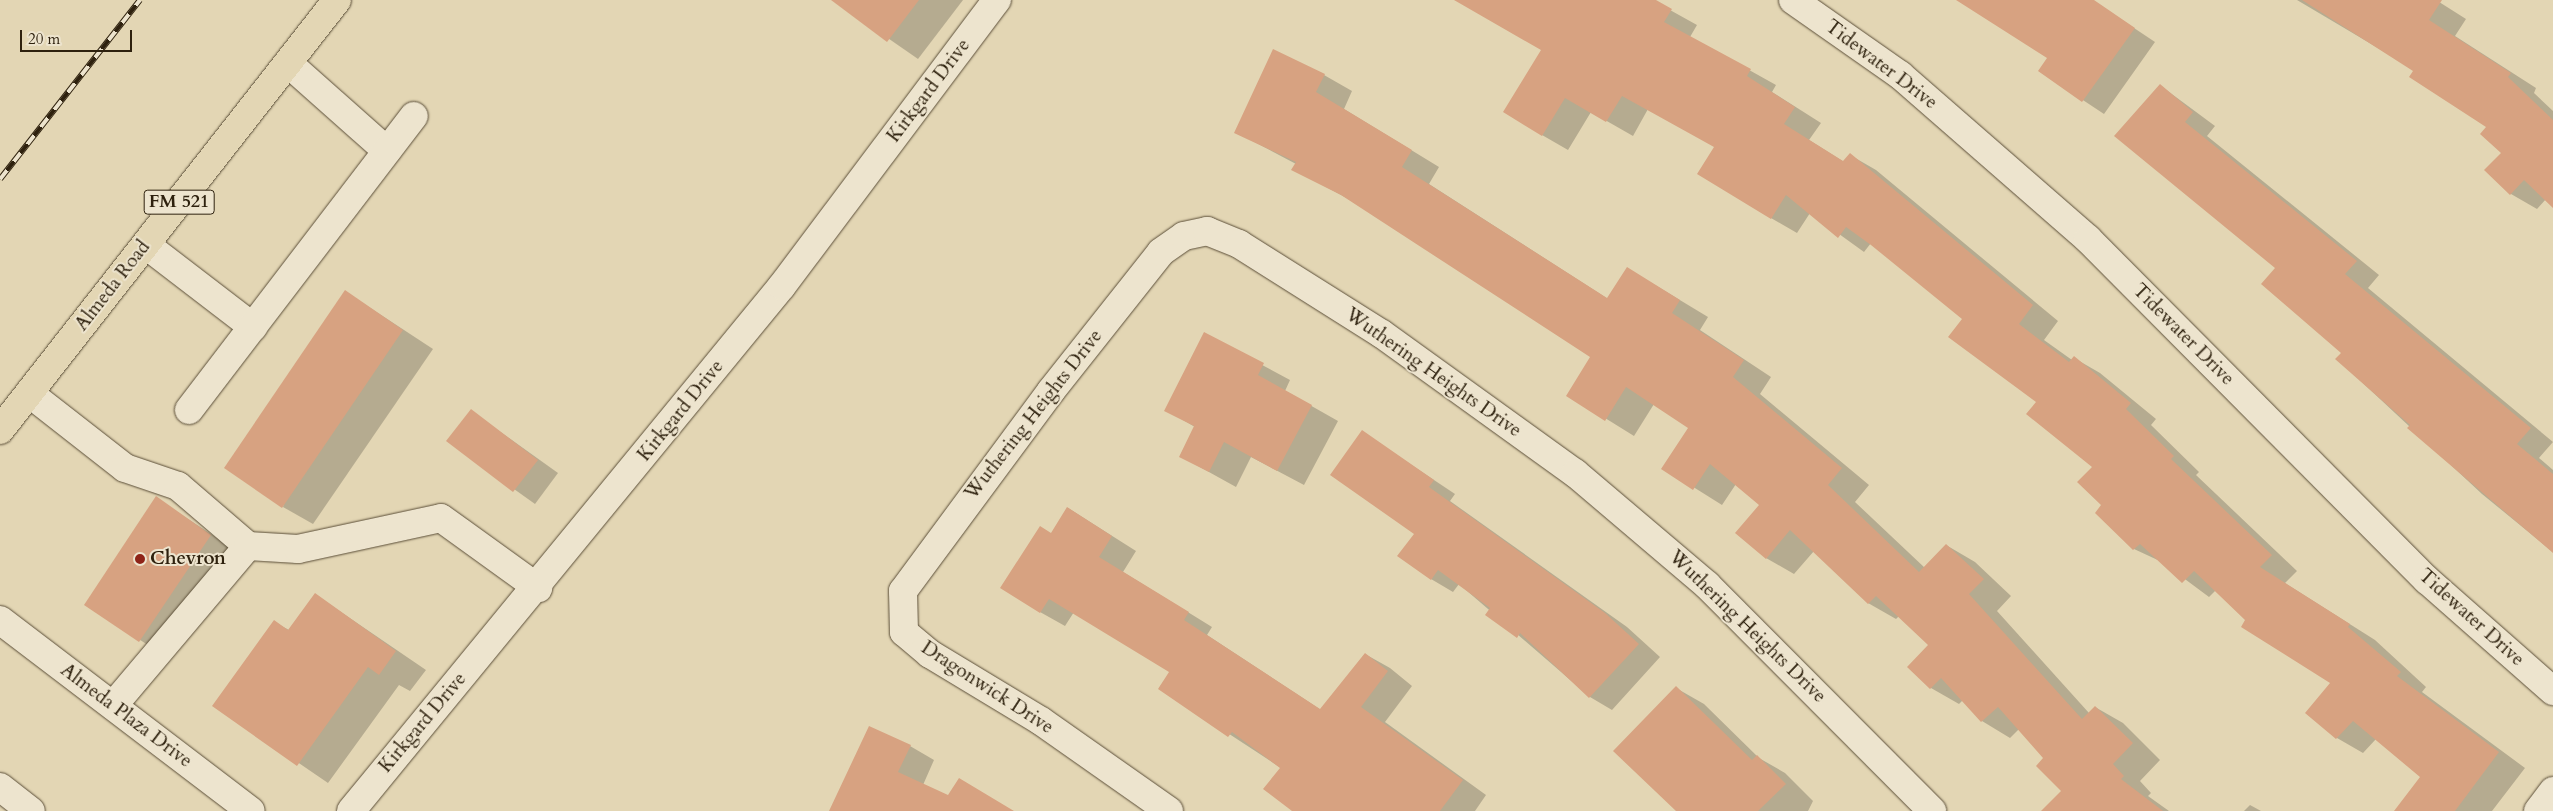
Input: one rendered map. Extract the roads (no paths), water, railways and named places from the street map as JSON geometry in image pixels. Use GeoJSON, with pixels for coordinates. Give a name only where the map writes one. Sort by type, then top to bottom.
{"type":"FeatureCollection","features":[{"type":"Feature","properties":{"kind":"main road","name":"Almeda Road"},"geometry":{"type":"LineString","coordinates":[[0,430],[338,0]]}},
{"type":"Feature","properties":{"kind":"street","name":"Kirkgard Drive"},"geometry":{"type":"LineString","coordinates":[[351,811],[538,588],[782,286],[997,0]]}},
{"type":"Feature","properties":{"kind":"street","name":"Tidewater Drive"},"geometry":{"type":"LineString","coordinates":[[1794,0],[1900,75],[2088,239],[2427,580],[2553,691]]}},
{"type":"Feature","properties":{"kind":"street"},"geometry":{"type":"LineString","coordinates":[[288,63],[388,151]]}},
{"type":"Feature","properties":{"kind":"street"},"geometry":{"type":"LineString","coordinates":[[190,410],[414,116]]}},
{"type":"Feature","properties":{"kind":"street","name":"Wuthering Heights Drive"},"geometry":{"type":"LineString","coordinates":[[948,527],[1161,252],[1184,236],[1207,232],[1239,244],[1382,334],[1575,473],[1707,585],[1932,811]]}},
{"type":"Feature","properties":{"kind":"street"},"geometry":{"type":"LineString","coordinates":[[146,245],[253,326]]}},
{"type":"Feature","properties":{"kind":"street"},"geometry":{"type":"LineString","coordinates":[[29,394],[125,468],[178,486],[248,546],[298,549],[440,518],[538,588]]}},
{"type":"Feature","properties":{"kind":"street","name":"Dragonwick Drive"},"geometry":{"type":"LineString","coordinates":[[948,527],[903,591],[904,632],[930,654],[1041,721],[1169,811]]}},
{"type":"Feature","properties":{"kind":"street"},"geometry":{"type":"LineString","coordinates":[[113,706],[248,546]]}},
{"type":"Feature","properties":{"kind":"street","name":"Almeda Plaza Drive"},"geometry":{"type":"LineString","coordinates":[[0,620],[252,811]]}},
{"type":"Feature","properties":{"kind":"street"},"geometry":{"type":"LineString","coordinates":[[0,787],[31,811]]}},
{"type":"Feature","properties":{"kind":"street"},"geometry":{"type":"LineString","coordinates":[[2538,811],[2553,791]]}},
{"type":"Feature","properties":{"kind":"railway"},"geometry":{"type":"LineString","coordinates":[[0,179],[140,0]]}},
{"type":"Feature","properties":{"kind":"place","name":"Chevron"},"geometry":{"type":"Point","coordinates":[140,559]}}]}
